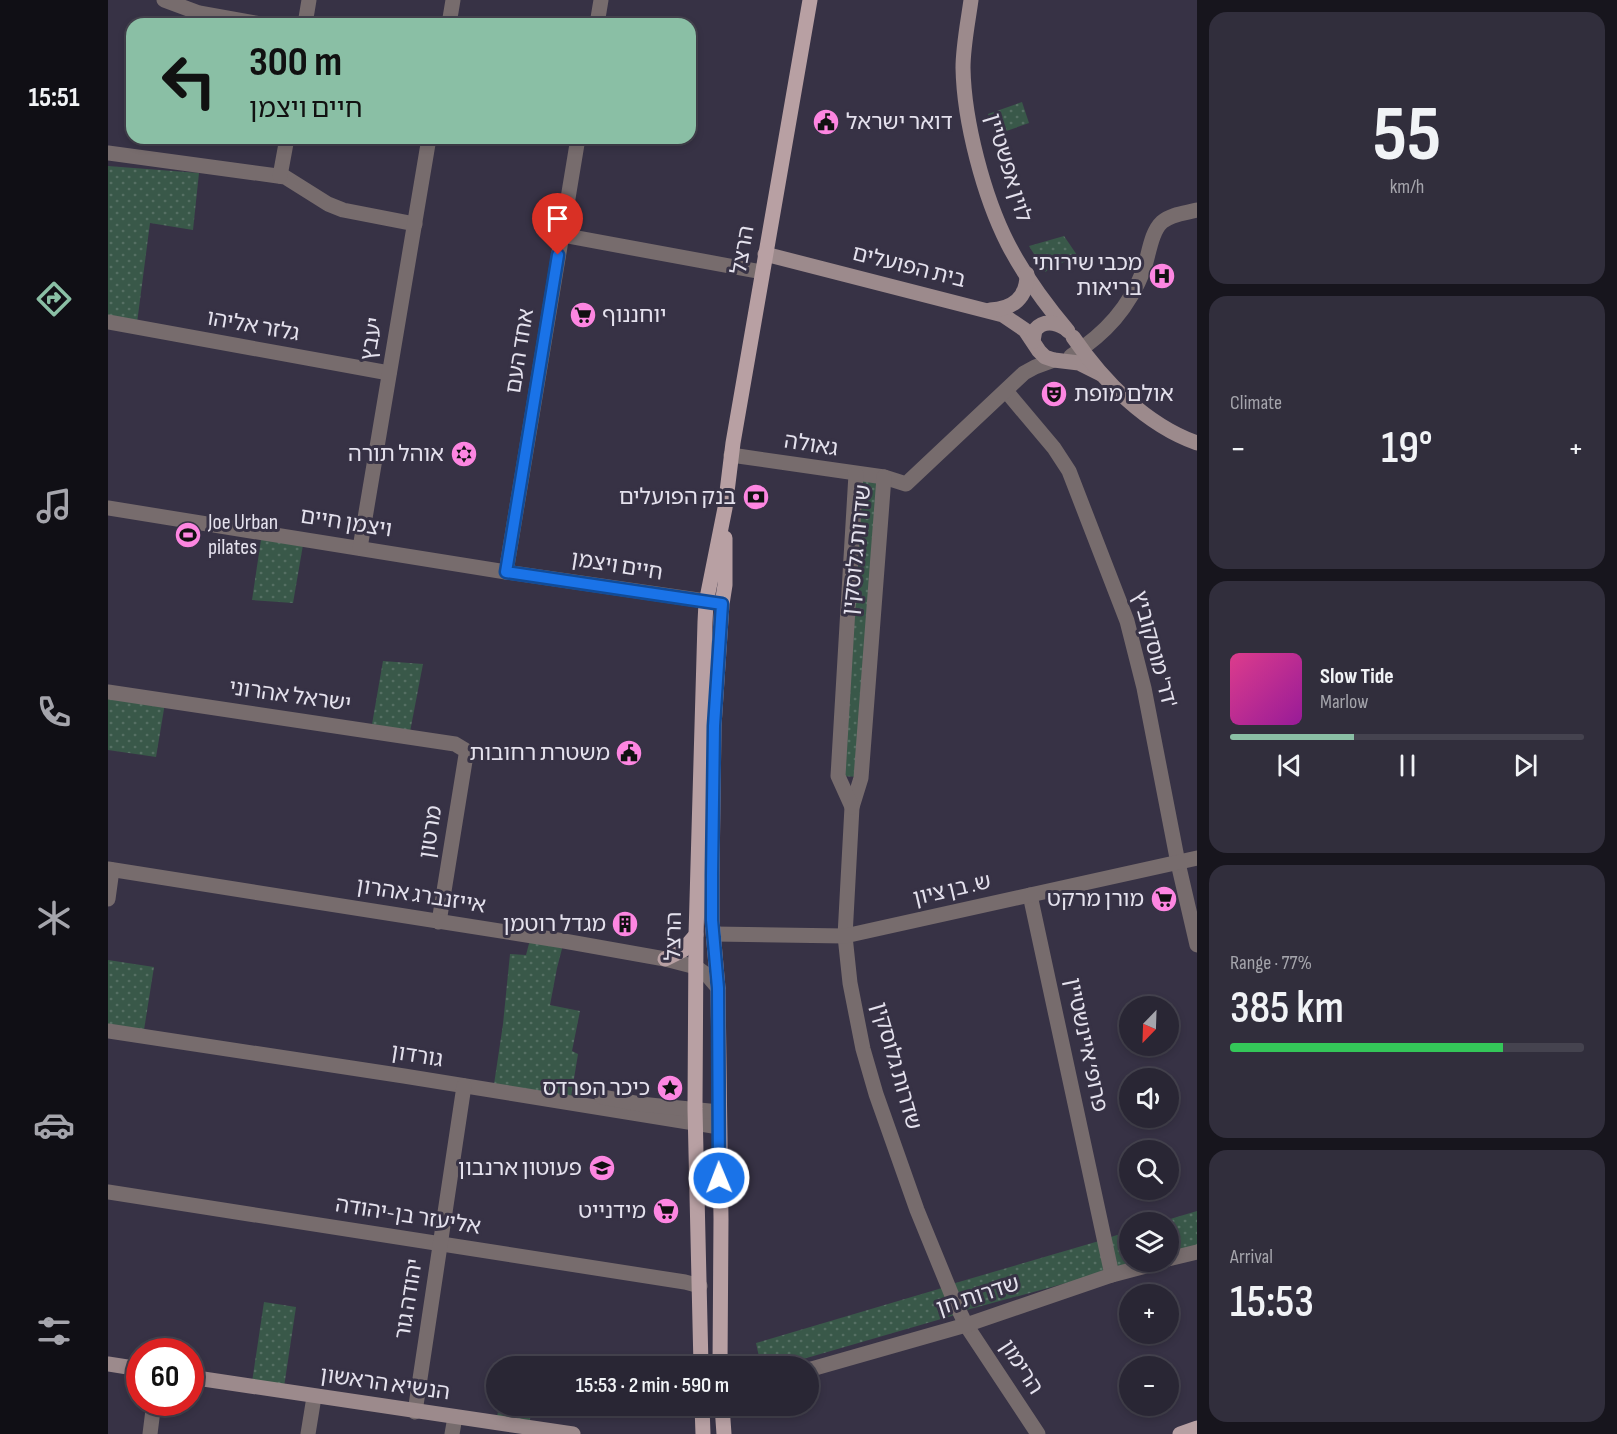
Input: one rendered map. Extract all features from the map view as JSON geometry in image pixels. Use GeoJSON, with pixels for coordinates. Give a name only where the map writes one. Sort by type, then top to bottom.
{"type":"FeatureCollection","features":[{"type":"Feature","properties":{"kind":"main road","name":"הרצל"},"geometry":{"type":"LineString","coordinates":[[701,1356],[695,1117],[696,935],[706,603],[725,508],[731,455],[810,0]]}},
{"type":"Feature","properties":{"kind":"main road","name":"הרצל"},"geometry":{"type":"LineString","coordinates":[[720,1356],[718,988],[712,875],[714,726],[725,585],[725,508]]}},
{"type":"Feature","properties":{"kind":"main road"},"geometry":{"type":"LineString","coordinates":[[665,959],[683,950],[696,935]]}},
{"type":"Feature","properties":{"kind":"main road"},"geometry":{"type":"LineString","coordinates":[[702,1416],[702,1434]]}},
{"type":"Feature","properties":{"kind":"main road"},"geometry":{"type":"LineString","coordinates":[[723,1416],[724,1434]]}},
{"type":"Feature","properties":{"kind":"main road"},"geometry":{"type":"LineString","coordinates":[[1180,1434],[1197,1428]]}},
{"type":"Feature","properties":{"kind":"street"},"geometry":{"type":"LineString","coordinates":[[164,0],[199,13],[227,18]]}},
{"type":"Feature","properties":{"kind":"street"},"geometry":{"type":"LineString","coordinates":[[306,18],[309,0]]}},
{"type":"Feature","properties":{"kind":"street"},"geometry":{"type":"LineString","coordinates":[[449,18],[453,0]]}},
{"type":"Feature","properties":{"kind":"street"},"geometry":{"type":"LineString","coordinates":[[598,18],[601,0]]}},
{"type":"Feature","properties":{"kind":"street","name":"לוין אפשטיין"},"geometry":{"type":"LineString","coordinates":[[971,0],[963,66],[967,115],[980,170],[1010,247],[1068,349],[1079,363],[1101,374]]}},
{"type":"Feature","properties":{"kind":"street"},"geometry":{"type":"LineString","coordinates":[[280,176],[285,144]]}},
{"type":"Feature","properties":{"kind":"street","name":"יעבץ"},"geometry":{"type":"LineString","coordinates":[[360,548],[428,144]]}},
{"type":"Feature","properties":{"kind":"street","name":"אחד העם"},"geometry":{"type":"LineString","coordinates":[[506,572],[577,144]]}},
{"type":"Feature","properties":{"kind":"street"},"geometry":{"type":"LineString","coordinates":[[108,153],[285,177],[328,204],[343,210],[415,224]]}},
{"type":"Feature","properties":{"kind":"street","name":"שדרות גלוסקין"},"geometry":{"type":"LineString","coordinates":[[1024,373],[1108,327],[1130,299],[1160,224],[1171,217],[1197,210]]}},
{"type":"Feature","properties":{"kind":"street"},"geometry":{"type":"LineString","coordinates":[[562,235],[762,272]]}},
{"type":"Feature","properties":{"kind":"street","name":"בית הפועלים"},"geometry":{"type":"LineString","coordinates":[[765,254],[987,310],[1016,322],[1025,330],[1042,354],[1068,349]]}},
{"type":"Feature","properties":{"kind":"street"},"geometry":{"type":"LineString","coordinates":[[987,310],[1005,308],[1017,302],[1025,290],[1027,274]]}},
{"type":"Feature","properties":{"kind":"street","name":"גלזר אליהו"},"geometry":{"type":"LineString","coordinates":[[108,322],[389,373]]}},
{"type":"Feature","properties":{"kind":"street"},"geometry":{"type":"LineString","coordinates":[[1034,343],[1035,330],[1043,324],[1059,324],[1068,349]]}},
{"type":"Feature","properties":{"kind":"street","name":"שדרות גלוסקין"},"geometry":{"type":"LineString","coordinates":[[966,1325],[917,1210],[876,1094],[863,1049],[850,983],[845,936],[852,807],[861,778],[884,477],[906,484],[1024,373],[1033,358],[1034,343]]}},
{"type":"Feature","properties":{"kind":"street","name":"לוין אפשטיין"},"geometry":{"type":"LineString","coordinates":[[1068,349],[1101,374],[1152,419],[1197,443]]}},
{"type":"Feature","properties":{"kind":"street","name":"דר' מוסקוביץ'"},"geometry":{"type":"LineString","coordinates":[[1006,391],[1054,448],[1069,471],[1126,621],[1144,688],[1178,862],[1197,945]]}},
{"type":"Feature","properties":{"kind":"street","name":"גאולה"},"geometry":{"type":"LineString","coordinates":[[731,455],[884,477]]}},
{"type":"Feature","properties":{"kind":"street","name":"שדרות גלוסקין"},"geometry":{"type":"LineString","coordinates":[[852,807],[838,776],[856,474]]}},
{"type":"Feature","properties":{"kind":"street","name":"ויצמן חיים"},"geometry":{"type":"LineString","coordinates":[[108,508],[506,572]]}},
{"type":"Feature","properties":{"kind":"street","name":"חיים ויצמן"},"geometry":{"type":"LineString","coordinates":[[506,572],[722,604]]}},
{"type":"Feature","properties":{"kind":"street","name":"ישראל אהרוני"},"geometry":{"type":"LineString","coordinates":[[108,692],[371,730],[455,744],[465,750]]}},
{"type":"Feature","properties":{"kind":"street","name":"מרטון"},"geometry":{"type":"LineString","coordinates":[[439,922],[465,750]]}},
{"type":"Feature","properties":{"kind":"street"},"geometry":{"type":"LineString","coordinates":[[1178,862],[1197,850]]}},
{"type":"Feature","properties":{"kind":"street","name":"ש. בן ציון"},"geometry":{"type":"LineString","coordinates":[[714,934],[845,936],[1197,858]]}},
{"type":"Feature","properties":{"kind":"street"},"geometry":{"type":"LineString","coordinates":[[108,899],[110,870]]}},
{"type":"Feature","properties":{"kind":"street","name":"אייזנברג אהרון"},"geometry":{"type":"LineString","coordinates":[[110,870],[665,959],[696,967],[707,975],[718,988]]}},
{"type":"Feature","properties":{"kind":"street","name":"פרופ׳ איינשטיין"},"geometry":{"type":"LineString","coordinates":[[1030,896],[1112,1275]]}},
{"type":"Feature","properties":{"kind":"street","name":"גורדון"},"geometry":{"type":"LineString","coordinates":[[108,1031],[464,1086],[602,1096],[695,1117]]}},
{"type":"Feature","properties":{"kind":"street","name":"יהודה גור"},"geometry":{"type":"LineString","coordinates":[[415,1412],[464,1086]]}},
{"type":"Feature","properties":{"kind":"street"},"geometry":{"type":"LineString","coordinates":[[695,1117],[719,1119]]}},
{"type":"Feature","properties":{"kind":"street","name":"אליעזר בן-יהודה"},"geometry":{"type":"LineString","coordinates":[[108,1192],[700,1286]]}},
{"type":"Feature","properties":{"kind":"street"},"geometry":{"type":"LineString","coordinates":[[1179,1256],[1197,1252]]}},
{"type":"Feature","properties":{"kind":"street","name":"שדרות חן"},"geometry":{"type":"LineString","coordinates":[[819,1367],[966,1325],[1123,1272]]}},
{"type":"Feature","properties":{"kind":"street","name":"הרימון"},"geometry":{"type":"LineString","coordinates":[[966,1325],[1038,1434]]}},
{"type":"Feature","properties":{"kind":"street"},"geometry":{"type":"LineString","coordinates":[[108,1364],[126,1367]]}},
{"type":"Feature","properties":{"kind":"street","name":"הנשיא הראשון"},"geometry":{"type":"LineString","coordinates":[[204,1379],[573,1434]]}},
{"type":"Feature","properties":{"kind":"street"},"geometry":{"type":"LineString","coordinates":[[308,1434],[314,1397]]}},
{"type":"Feature","properties":{"kind":"street"},"geometry":{"type":"LineString","coordinates":[[150,1434],[152,1416]]}},
{"type":"Feature","properties":{"kind":"street"},"geometry":{"type":"LineString","coordinates":[[452,1434],[455,1417]]}},
{"type":"Feature","properties":{"kind":"green space"},"geometry":{"type":"Polygon","coordinates":[[[1022,102],[1029,123],[995,135],[988,114],[1022,102]]]}},
{"type":"Feature","properties":{"kind":"green space"},"geometry":{"type":"Polygon","coordinates":[[[108,166],[199,173],[193,230],[150,223],[137,323],[108,318],[108,166]]]}},
{"type":"Feature","properties":{"kind":"green space"},"geometry":{"type":"Polygon","coordinates":[[[1064,236],[1077,255],[1045,272],[1029,246],[1064,236]]]}},
{"type":"Feature","properties":{"kind":"green space"},"geometry":{"type":"Polygon","coordinates":[[[859,476],[880,478],[860,777],[840,776],[859,476]]]}},
{"type":"Feature","properties":{"kind":"green space"},"geometry":{"type":"Polygon","coordinates":[[[262,533],[304,539],[293,603],[252,600],[262,533]]]}},
{"type":"Feature","properties":{"kind":"green space"},"geometry":{"type":"Polygon","coordinates":[[[383,661],[423,664],[409,737],[371,730],[383,661]]]}},
{"type":"Feature","properties":{"kind":"green space"},"geometry":{"type":"Polygon","coordinates":[[[108,694],[165,703],[156,757],[108,750],[108,694]]]}},
{"type":"Feature","properties":{"kind":"green space"},"geometry":{"type":"Polygon","coordinates":[[[531,936],[564,941],[550,1005],[580,1011],[572,1051],[578,1054],[570,1103],[493,1091],[510,954],[526,955],[531,936]]]}},
{"type":"Feature","properties":{"kind":"green space"},"geometry":{"type":"Polygon","coordinates":[[[108,960],[154,967],[144,1030],[108,1024],[108,960]]]}},
{"type":"Feature","properties":{"kind":"green space"},"geometry":{"type":"Polygon","coordinates":[[[1197,1211],[1197,1247],[1179,1252],[1179,1216],[1197,1211]]]}},
{"type":"Feature","properties":{"kind":"green space"},"geometry":{"type":"Polygon","coordinates":[[[1119,1234],[1119,1270],[1116,1271],[1108,1238],[1119,1234]]]}},
{"type":"Feature","properties":{"kind":"green space"},"geometry":{"type":"Polygon","coordinates":[[[1099,1241],[1107,1272],[963,1311],[952,1284],[1099,1241]]]}},
{"type":"Feature","properties":{"kind":"green space"},"geometry":{"type":"Polygon","coordinates":[[[942,1288],[955,1315],[814,1356],[759,1356],[756,1343],[942,1288]]]}},
{"type":"Feature","properties":{"kind":"green space"},"geometry":{"type":"Polygon","coordinates":[[[264,1302],[296,1307],[284,1387],[252,1382],[264,1302]]]}},
{"type":"Feature","properties":{"kind":"green space"},"geometry":{"type":"Polygon","coordinates":[[[497,1416],[530,1416],[530,1420],[497,1416]]]}},
{"type":"Feature","properties":{"kind":"place","name":"דואר ישראל"},"geometry":{"type":"Point","coordinates":[826,122]}},
{"type":"Feature","properties":{"kind":"place","name":"מכבי שירותי בריאות"},"geometry":{"type":"Point","coordinates":[1162,276]}},
{"type":"Feature","properties":{"kind":"place","name":"יוחננוף"},"geometry":{"type":"Point","coordinates":[583,315]}},
{"type":"Feature","properties":{"kind":"place","name":"אולם מופת"},"geometry":{"type":"Point","coordinates":[1054,394]}},
{"type":"Feature","properties":{"kind":"place","name":"אוהל תורה"},"geometry":{"type":"Point","coordinates":[464,454]}},
{"type":"Feature","properties":{"kind":"place","name":"בנק הפועלים"},"geometry":{"type":"Point","coordinates":[756,497]}},
{"type":"Feature","properties":{"kind":"place","name":"Joe Urban pilates"},"geometry":{"type":"Point","coordinates":[188,535]}},
{"type":"Feature","properties":{"kind":"place","name":"משטרת רחובות"},"geometry":{"type":"Point","coordinates":[629,753]}},
{"type":"Feature","properties":{"kind":"place","name":"מורן מרקט"},"geometry":{"type":"Point","coordinates":[1164,899]}},
{"type":"Feature","properties":{"kind":"place","name":"מגדל רוטמן"},"geometry":{"type":"Point","coordinates":[625,924]}},
{"type":"Feature","properties":{"kind":"place","name":"כיכר הפרדס"},"geometry":{"type":"Point","coordinates":[670,1088]}},
{"type":"Feature","properties":{"kind":"place","name":"פעוטון ארנבון"},"geometry":{"type":"Point","coordinates":[602,1168]}},
{"type":"Feature","properties":{"kind":"place","name":"מידנייט"},"geometry":{"type":"Point","coordinates":[666,1211]}},
{"type":"Feature","properties":{"kind":"route"},"geometry":{"type":"LineString","coordinates":[[558,255],[506,572],[722,604],[714,726],[712,875],[712,920],[718,988],[719,1178]]}}]}
